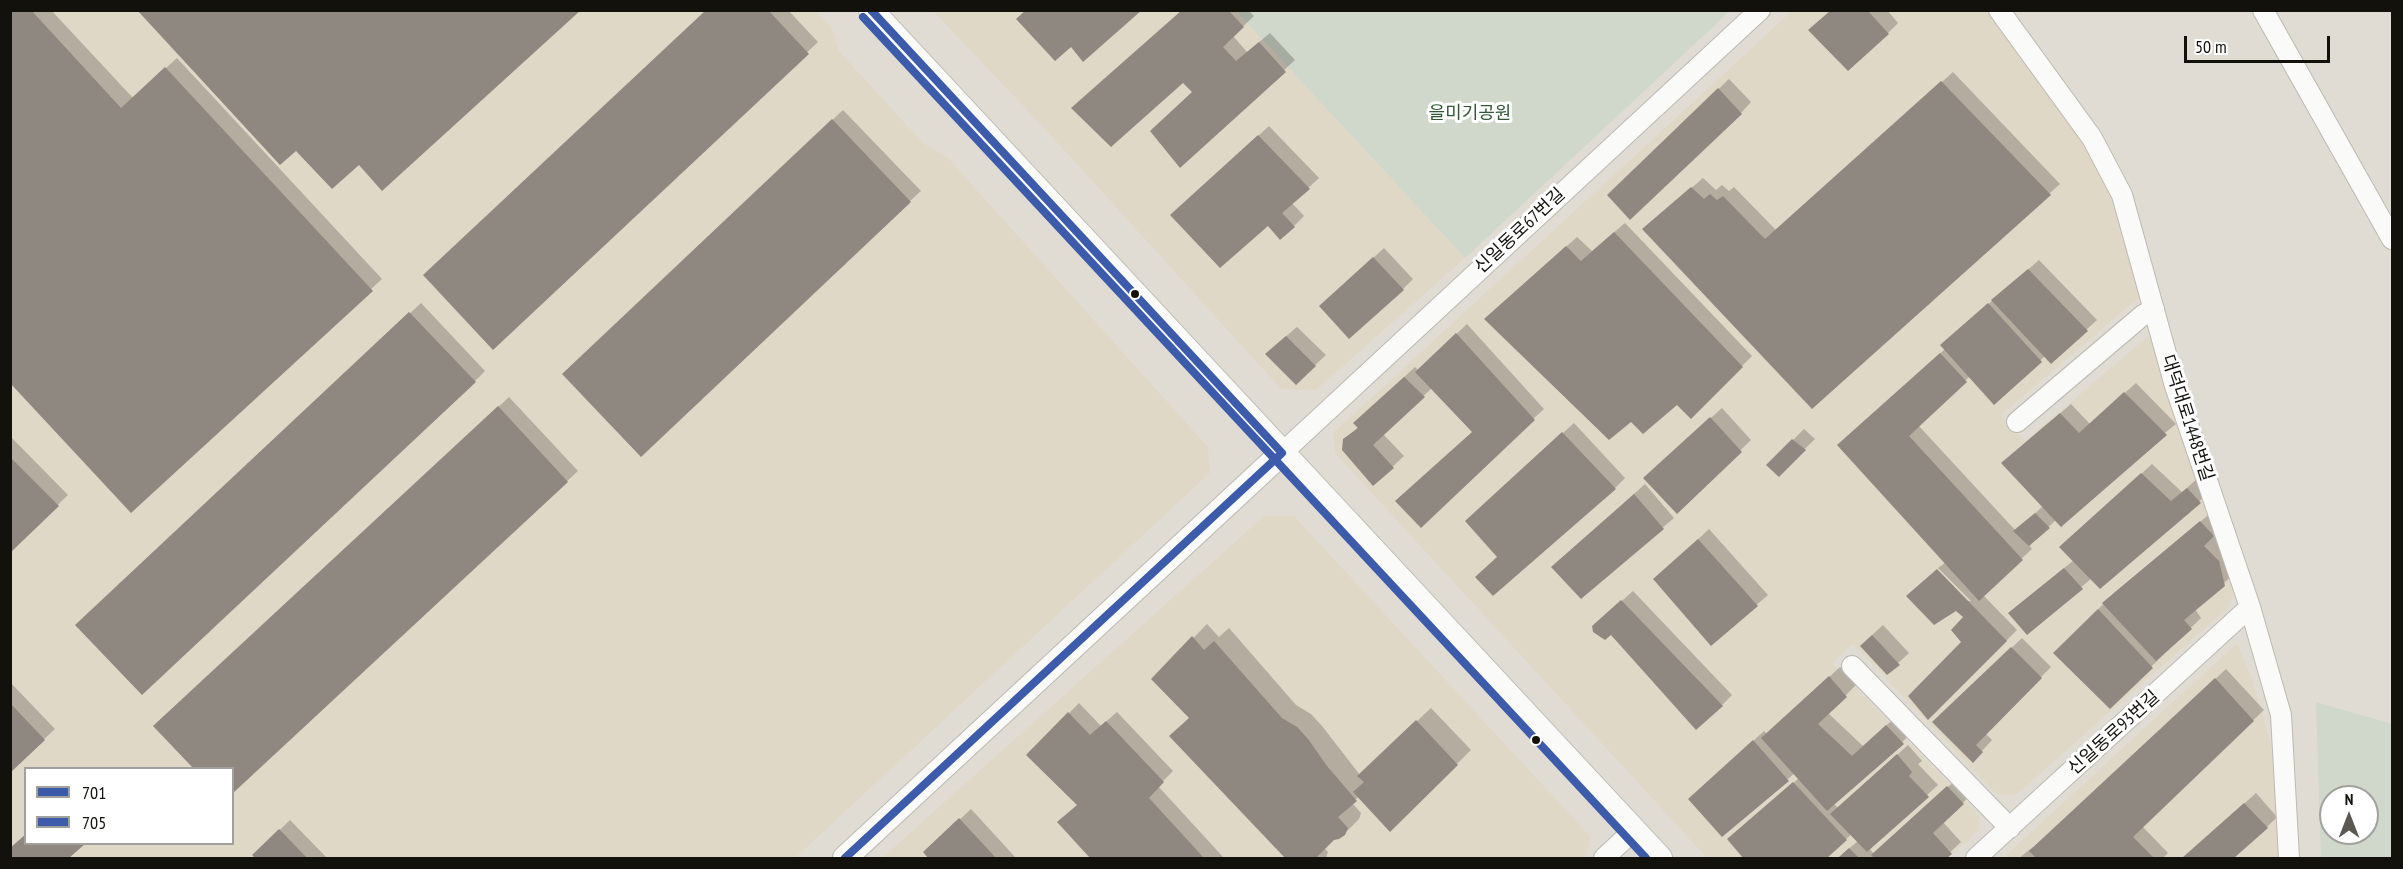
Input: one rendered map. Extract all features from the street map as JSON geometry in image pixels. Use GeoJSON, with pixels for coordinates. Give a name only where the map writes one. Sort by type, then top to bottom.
{"type":"FeatureCollection","features":[{"type":"Feature","properties":{"kind":"main road"},"geometry":{"type":"LineString","coordinates":[[871,10],[1660,858]]}},
{"type":"Feature","properties":{"kind":"main road"},"geometry":{"type":"LineString","coordinates":[[845,858],[1282,453]]}},
{"type":"Feature","properties":{"kind":"street","name":"신일동로67번길"},"geometry":{"type":"LineString","coordinates":[[1282,453],[1760,10]]}},
{"type":"Feature","properties":{"kind":"street","name":"대덕대로1448번길"},"geometry":{"type":"LineString","coordinates":[[2000,10],[2092,138],[2122,195],[2175,386],[2250,607],[2281,715],[2289,858]]}},
{"type":"Feature","properties":{"kind":"street"},"geometry":{"type":"LineString","coordinates":[[2263,10],[2392,239]]}},
{"type":"Feature","properties":{"kind":"street"},"geometry":{"type":"LineString","coordinates":[[2017,422],[2143,315],[2154,309]]}},
{"type":"Feature","properties":{"kind":"street","name":"신일동로93번길"},"geometry":{"type":"LineString","coordinates":[[1976,858],[2250,607]]}},
{"type":"Feature","properties":{"kind":"street"},"geometry":{"type":"LineString","coordinates":[[1852,666],[2010,828]]}},
{"type":"Feature","properties":{"kind":"street"},"geometry":{"type":"LineString","coordinates":[[1604,858],[1633,831]]}},
{"type":"Feature","properties":{"kind":"shaded area"},"geometry":{"type":"Polygon","coordinates":[[[10,11],[816,11],[832,28],[839,51],[923,143],[948,158],[1208,447],[1210,473],[795,858],[11,858],[10,11]]]}},
{"type":"Feature","properties":{"kind":"shaded area"},"geometry":{"type":"Polygon","coordinates":[[[933,11],[1236,11],[1465,258],[1316,390],[1281,389],[1044,128],[933,11]]]}},
{"type":"Feature","properties":{"kind":"shaded area"},"geometry":{"type":"Polygon","coordinates":[[[1792,11],[1991,11],[2105,177],[2120,214],[2143,294],[2001,415],[2025,441],[2152,333],[2235,585],[2229,607],[2017,794],[1997,795],[1853,644],[1832,663],[1979,815],[1979,830],[1949,858],[1707,858],[1335,453],[1333,433],[1792,11]]]}},
{"type":"Feature","properties":{"kind":"shaded area"},"geometry":{"type":"Polygon","coordinates":[[[1264,516],[1294,516],[1590,836],[1587,855],[1583,858],[882,858],[1264,516]]]}},
{"type":"Feature","properties":{"kind":"shaded area"},"geometry":{"type":"Polygon","coordinates":[[[2237,643],[2252,678],[2277,766],[2282,858],[2003,858],[2237,643]]]}},
{"type":"Feature","properties":{"kind":"green space","name":"을미기공원"},"geometry":{"type":"Polygon","coordinates":[[[1236,11],[1730,11],[1465,258],[1236,11]]]}},
{"type":"Feature","properties":{"kind":"green space"},"geometry":{"type":"Polygon","coordinates":[[[2316,702],[2392,724],[2392,858],[2321,858],[2321,845],[2379,845],[2379,785],[2319,785],[2319,796],[2316,702]]]}},
{"type":"Feature","properties":{"kind":"building"},"geometry":{"type":"Polygon","coordinates":[[[10,10],[31,10],[121,108],[165,67],[373,291],[131,513],[10,383],[10,10]]]}},
{"type":"Feature","properties":{"kind":"building"},"geometry":{"type":"Polygon","coordinates":[[[137,10],[581,10],[382,191],[359,165],[332,189],[296,151],[280,165],[137,10]]]}},
{"type":"Feature","properties":{"kind":"building"},"geometry":{"type":"Polygon","coordinates":[[[706,10],[768,10],[809,54],[493,350],[423,275],[706,10]]]}},
{"type":"Feature","properties":{"kind":"building"},"geometry":{"type":"Polygon","coordinates":[[[1026,10],[1142,10],[1083,62],[1071,47],[1055,61],[1016,19],[1026,10]]]}},
{"type":"Feature","properties":{"kind":"building"},"geometry":{"type":"Polygon","coordinates":[[[1182,10],[1228,10],[1244,27],[1223,47],[1236,61],[1259,42],[1286,72],[1180,168],[1150,131],[1192,92],[1183,83],[1111,147],[1071,108],[1182,10]]]}},
{"type":"Feature","properties":{"kind":"building"},"geometry":{"type":"Polygon","coordinates":[[[1831,10],[1867,10],[1889,34],[1848,71],[1808,30],[1831,10]]]}},
{"type":"Feature","properties":{"kind":"building"},"geometry":{"type":"Polygon","coordinates":[[[1941,81],[2051,195],[1812,409],[1642,229],[1691,187],[1704,199],[1710,194],[1717,200],[1723,196],[1765,239],[1941,81]]]}},
{"type":"Feature","properties":{"kind":"building"},"geometry":{"type":"Polygon","coordinates":[[[1718,88],[1742,114],[1630,220],[1607,195],[1718,88]]]}},
{"type":"Feature","properties":{"kind":"building"},"geometry":{"type":"Polygon","coordinates":[[[832,119],[911,202],[641,457],[562,374],[832,119]]]}},
{"type":"Feature","properties":{"kind":"building"},"geometry":{"type":"Polygon","coordinates":[[[1258,135],[1310,189],[1282,213],[1295,227],[1280,240],[1268,226],[1220,268],[1170,215],[1258,135]]]}},
{"type":"Feature","properties":{"kind":"building"},"geometry":{"type":"Polygon","coordinates":[[[1614,232],[1743,367],[1691,419],[1677,405],[1643,434],[1631,422],[1609,440],[1484,319],[1566,246],[1581,261],[1614,232]]]}},
{"type":"Feature","properties":{"kind":"building"},"geometry":{"type":"Polygon","coordinates":[[[1373,257],[1404,290],[1349,339],[1319,306],[1373,257]]]}},
{"type":"Feature","properties":{"kind":"building"},"geometry":{"type":"Polygon","coordinates":[[[2028,269],[2088,331],[2051,364],[1991,300],[2028,269]]]}},
{"type":"Feature","properties":{"kind":"building"},"geometry":{"type":"Polygon","coordinates":[[[1988,303],[2042,362],[1994,405],[1940,345],[1988,303]]]}},
{"type":"Feature","properties":{"kind":"building"},"geometry":{"type":"Polygon","coordinates":[[[409,312],[476,382],[142,695],[75,625],[409,312]]]}},
{"type":"Feature","properties":{"kind":"building"},"geometry":{"type":"Polygon","coordinates":[[[1456,333],[1535,420],[1421,528],[1395,501],[1472,432],[1415,372],[1456,333]]]}},
{"type":"Feature","properties":{"kind":"building"},"geometry":{"type":"Polygon","coordinates":[[[1286,336],[1316,366],[1296,385],[1265,354],[1286,336]]]}},
{"type":"Feature","properties":{"kind":"building"},"geometry":{"type":"Polygon","coordinates":[[[1940,353],[1967,382],[1909,436],[2023,560],[1979,601],[1837,445],[1940,353]]]}},
{"type":"Feature","properties":{"kind":"building"},"geometry":{"type":"Polygon","coordinates":[[[1404,377],[1425,397],[1373,445],[1394,468],[1373,486],[1342,450],[1343,439],[1358,428],[1353,423],[1404,377]]]}},
{"type":"Feature","properties":{"kind":"building"},"geometry":{"type":"Polygon","coordinates":[[[2124,392],[2167,435],[2061,527],[2001,463],[2060,413],[2079,433],[2124,392]]]}},
{"type":"Feature","properties":{"kind":"building"},"geometry":{"type":"Polygon","coordinates":[[[498,406],[568,482],[234,792],[234,767],[192,767],[153,726],[498,406]]]}},
{"type":"Feature","properties":{"kind":"building"},"geometry":{"type":"Polygon","coordinates":[[[1710,417],[1742,452],[1677,514],[1643,478],[1710,417]]]}},
{"type":"Feature","properties":{"kind":"building"},"geometry":{"type":"Polygon","coordinates":[[[1562,432],[1616,489],[1493,596],[1475,577],[1497,557],[1465,521],[1562,432]]]}},
{"type":"Feature","properties":{"kind":"building"},"geometry":{"type":"Polygon","coordinates":[[[1792,439],[1806,450],[1779,477],[1766,465],[1792,439]]]}},
{"type":"Feature","properties":{"kind":"building"},"geometry":{"type":"Polygon","coordinates":[[[10,457],[59,506],[10,553],[10,457]]]}},
{"type":"Feature","properties":{"kind":"building"},"geometry":{"type":"Polygon","coordinates":[[[2141,473],[2171,501],[2187,488],[2201,503],[2100,589],[2059,547],[2141,473]]]}},
{"type":"Feature","properties":{"kind":"building"},"geometry":{"type":"Polygon","coordinates":[[[1634,494],[1664,529],[1581,599],[1551,567],[1634,494]]]}},
{"type":"Feature","properties":{"kind":"building"},"geometry":{"type":"Polygon","coordinates":[[[2035,513],[2050,528],[2029,546],[2013,531],[2035,513]]]}},
{"type":"Feature","properties":{"kind":"building"},"geometry":{"type":"Polygon","coordinates":[[[2200,521],[2214,536],[2204,546],[2219,561],[2225,586],[2184,620],[2192,629],[2156,661],[2102,603],[2200,521]]]}},
{"type":"Feature","properties":{"kind":"building"},"geometry":{"type":"Polygon","coordinates":[[[1698,539],[1758,606],[1711,646],[1653,579],[1698,539]]]}},
{"type":"Feature","properties":{"kind":"building"},"geometry":{"type":"Polygon","coordinates":[[[2064,568],[2083,589],[2027,635],[2008,613],[2064,568]]]}},
{"type":"Feature","properties":{"kind":"building"},"geometry":{"type":"Polygon","coordinates":[[[1937,569],[2007,641],[1928,720],[1908,696],[1961,642],[1951,630],[1963,617],[1956,611],[1934,625],[1906,596],[1937,569]]]}},
{"type":"Feature","properties":{"kind":"building"},"geometry":{"type":"Polygon","coordinates":[[[1621,600],[1723,706],[1696,730],[1611,635],[1605,640],[1593,632],[1592,626],[1621,600]]]}},
{"type":"Feature","properties":{"kind":"building"},"geometry":{"type":"Polygon","coordinates":[[[2098,609],[2153,668],[2110,709],[2053,653],[2098,609]]]}},
{"type":"Feature","properties":{"kind":"building"},"geometry":{"type":"Polygon","coordinates":[[[1872,635],[1900,665],[1887,675],[1860,646],[1872,635]]]}},
{"type":"Feature","properties":{"kind":"building"},"geometry":{"type":"Polygon","coordinates":[[[1192,636],[1204,650],[1214,641],[1282,718],[1297,727],[1308,739],[1327,766],[1357,801],[1338,817],[1348,828],[1345,835],[1334,840],[1316,858],[1285,858],[1169,736],[1189,718],[1151,679],[1192,636]]]}},
{"type":"Feature","properties":{"kind":"building"},"geometry":{"type":"Polygon","coordinates":[[[2011,647],[2042,678],[1976,745],[1983,752],[1973,763],[1932,722],[2011,647]]]}},
{"type":"Feature","properties":{"kind":"building"},"geometry":{"type":"Polygon","coordinates":[[[1829,676],[1847,697],[1818,724],[1852,756],[1886,725],[1904,744],[1827,811],[1761,738],[1829,676]]]}},
{"type":"Feature","properties":{"kind":"building"},"geometry":{"type":"Polygon","coordinates":[[[2215,678],[2254,721],[2133,837],[2154,858],[2036,858],[2029,851],[2215,678]]]}},
{"type":"Feature","properties":{"kind":"building"},"geometry":{"type":"Polygon","coordinates":[[[10,703],[45,740],[10,773],[10,703]]]}},
{"type":"Feature","properties":{"kind":"building"},"geometry":{"type":"Polygon","coordinates":[[[1068,712],[1090,735],[1106,721],[1164,782],[1149,798],[1204,858],[1090,858],[1057,822],[1077,805],[1026,755],[1068,712]]]}},
{"type":"Feature","properties":{"kind":"building"},"geometry":{"type":"Polygon","coordinates":[[[1416,720],[1458,765],[1390,832],[1353,792],[1364,782],[1357,776],[1416,720]]]}},
{"type":"Feature","properties":{"kind":"building"},"geometry":{"type":"Polygon","coordinates":[[[1753,740],[1789,781],[1722,837],[1688,799],[1753,740]]]}},
{"type":"Feature","properties":{"kind":"building"},"geometry":{"type":"Polygon","coordinates":[[[1897,754],[1912,772],[1909,776],[1929,797],[1867,852],[1830,814],[1897,754]]]}},
{"type":"Feature","properties":{"kind":"building"},"geometry":{"type":"Polygon","coordinates":[[[1793,782],[1847,840],[1827,858],[1743,858],[1727,839],[1793,782]]]}},
{"type":"Feature","properties":{"kind":"building"},"geometry":{"type":"Polygon","coordinates":[[[1947,786],[1964,804],[1933,833],[1952,854],[1947,858],[1874,858],[1871,855],[1947,786]]]}},
{"type":"Feature","properties":{"kind":"building"},"geometry":{"type":"Polygon","coordinates":[[[2244,803],[2268,828],[2234,858],[2182,858],[2244,803]]]}},
{"type":"Feature","properties":{"kind":"building"},"geometry":{"type":"Polygon","coordinates":[[[959,818],[996,858],[928,858],[923,852],[959,818]]]}},
{"type":"Feature","properties":{"kind":"building"},"geometry":{"type":"Polygon","coordinates":[[[279,829],[307,858],[255,858],[252,855],[279,829]]]}},
{"type":"Feature","properties":{"kind":"building"},"geometry":{"type":"Polygon","coordinates":[[[24,836],[24,845],[84,845],[69,858],[10,858],[10,848],[24,836]]]}},
{"type":"Feature","properties":{"kind":"building"},"geometry":{"type":"Polygon","coordinates":[[[1849,848],[1859,858],[1838,858],[1849,848]]]}},
{"type":"Feature","properties":{"kind":"transit line","name":"701"},"geometry":{"type":"LineString","coordinates":[[871,10],[1282,453]]}},
{"type":"Feature","properties":{"kind":"transit line","name":"705"},"geometry":{"type":"LineString","coordinates":[[863,17],[1646,858]]}},
{"type":"Feature","properties":{"kind":"transit line","name":"701"},"geometry":{"type":"LineString","coordinates":[[845,858],[1282,453]]}}]}
